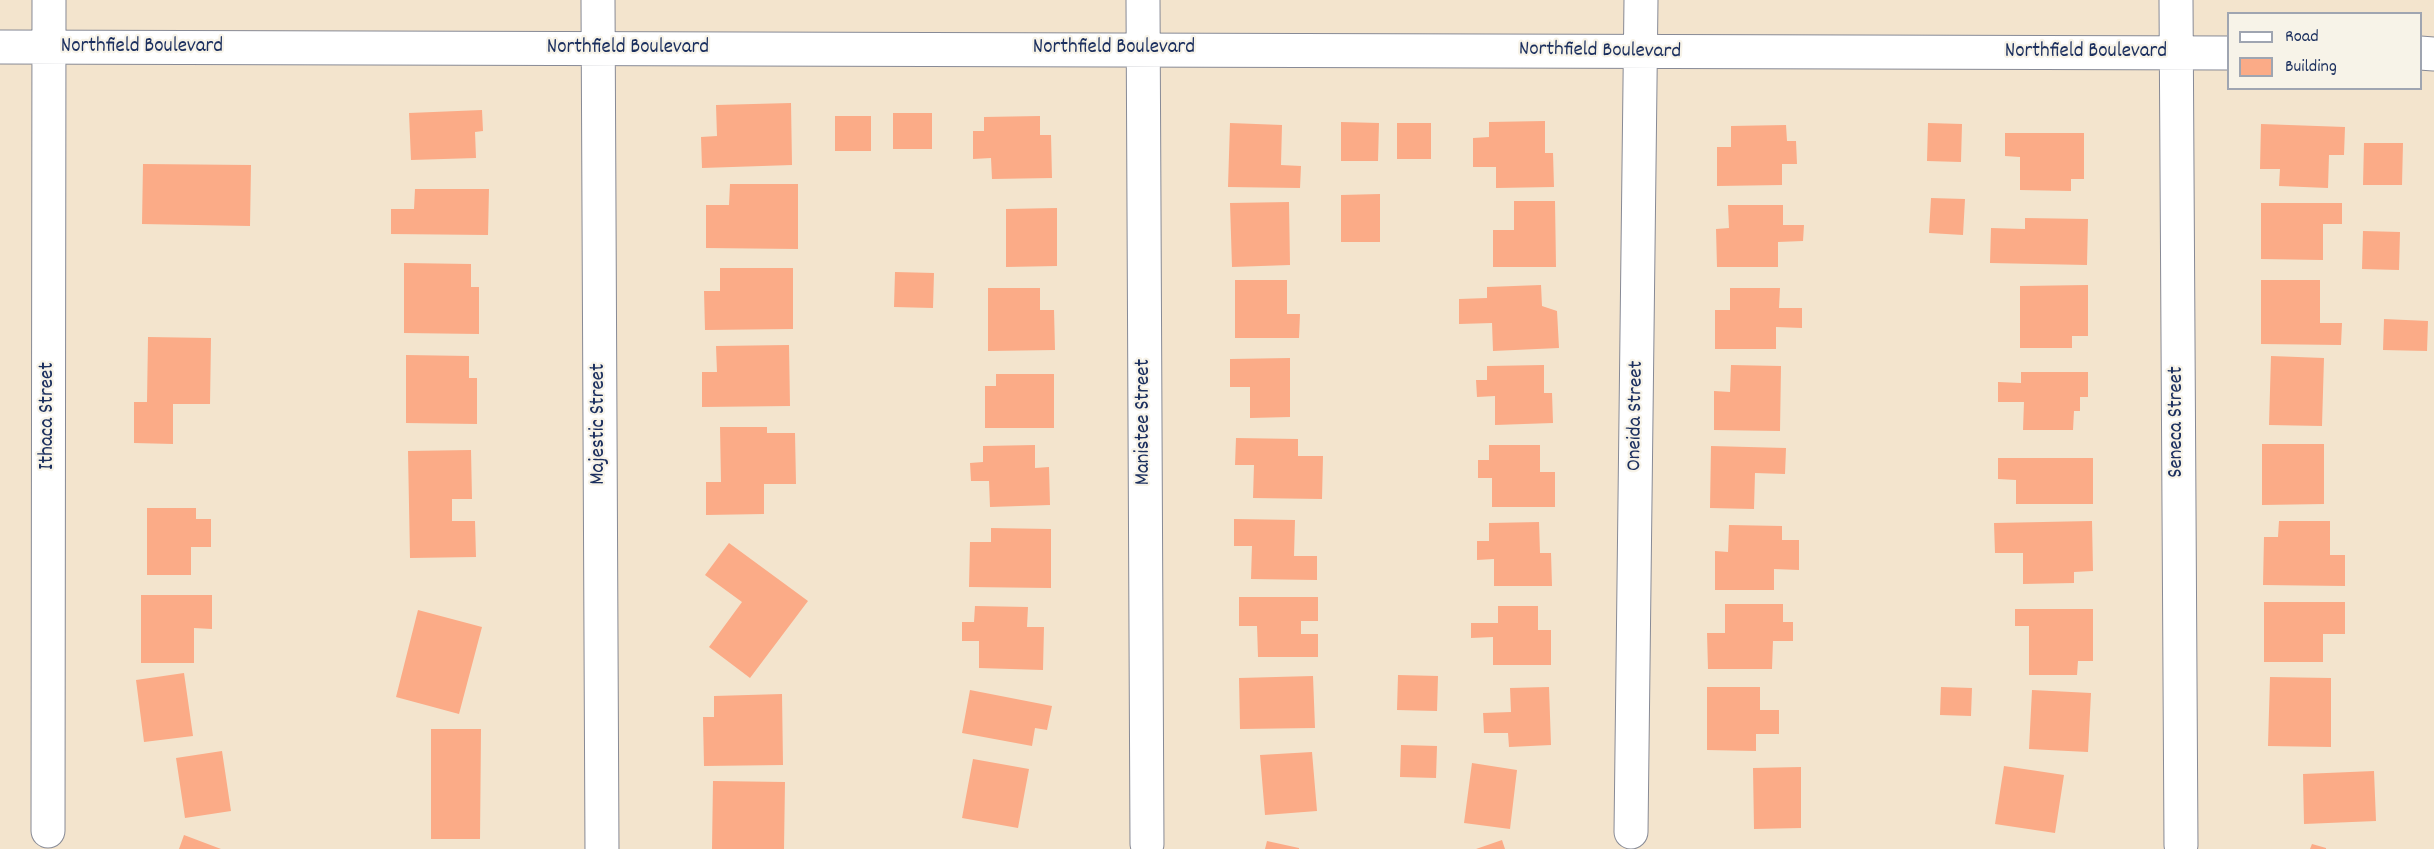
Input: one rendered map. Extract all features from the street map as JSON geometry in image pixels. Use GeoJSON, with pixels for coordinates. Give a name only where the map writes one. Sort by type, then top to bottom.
{"type":"FeatureCollection","features":[{"type":"Feature","properties":{"kind":"street","name":"Ithaca Street"},"geometry":{"type":"LineString","coordinates":[[48,831],[49,0]]}},
{"type":"Feature","properties":{"kind":"street","name":"Majestic Street"},"geometry":{"type":"LineString","coordinates":[[598,0],[602,849]]}},
{"type":"Feature","properties":{"kind":"street","name":"Manistee Street"},"geometry":{"type":"LineString","coordinates":[[1143,0],[1147,844]]}},
{"type":"Feature","properties":{"kind":"street","name":"Oneida Street"},"geometry":{"type":"LineString","coordinates":[[1631,832],[1641,0]]}},
{"type":"Feature","properties":{"kind":"street","name":"Seneca Street"},"geometry":{"type":"LineString","coordinates":[[2175,0],[2181,845]]}},
{"type":"Feature","properties":{"kind":"street","name":"Northfield Boulevard"},"geometry":{"type":"LineString","coordinates":[[0,47],[2227,53]]}},
{"type":"Feature","properties":{"kind":"building"},"geometry":{"type":"Polygon","coordinates":[[[791,103],[792,165],[702,168],[701,137],[717,136],[716,105],[791,103]]]}},
{"type":"Feature","properties":{"kind":"building"},"geometry":{"type":"Polygon","coordinates":[[[482,110],[483,131],[475,132],[476,158],[411,160],[409,113],[482,110]]]}},
{"type":"Feature","properties":{"kind":"building"},"geometry":{"type":"Polygon","coordinates":[[[893,113],[932,113],[932,149],[893,149],[893,113]]]}},
{"type":"Feature","properties":{"kind":"building"},"geometry":{"type":"Polygon","coordinates":[[[835,116],[871,116],[871,151],[835,151],[835,116]]]}},
{"type":"Feature","properties":{"kind":"building"},"geometry":{"type":"Polygon","coordinates":[[[1040,116],[1040,135],[1051,135],[1052,178],[992,179],[991,158],[973,159],[973,131],[984,131],[984,117],[1040,116]]]}},
{"type":"Feature","properties":{"kind":"building"},"geometry":{"type":"Polygon","coordinates":[[[1545,121],[1545,153],[1553,153],[1554,187],[1496,188],[1496,167],[1473,167],[1473,138],[1489,137],[1489,122],[1545,121]]]}},
{"type":"Feature","properties":{"kind":"building"},"geometry":{"type":"Polygon","coordinates":[[[1341,122],[1379,123],[1378,161],[1341,161],[1341,122]]]}},
{"type":"Feature","properties":{"kind":"building"},"geometry":{"type":"Polygon","coordinates":[[[1230,123],[1282,125],[1281,165],[1301,166],[1300,188],[1228,187],[1230,123]]]}},
{"type":"Feature","properties":{"kind":"building"},"geometry":{"type":"Polygon","coordinates":[[[1397,123],[1431,123],[1431,159],[1397,159],[1397,123]]]}},
{"type":"Feature","properties":{"kind":"building"},"geometry":{"type":"Polygon","coordinates":[[[1928,123],[1962,124],[1961,162],[1927,161],[1928,123]]]}},
{"type":"Feature","properties":{"kind":"building"},"geometry":{"type":"Polygon","coordinates":[[[2261,124],[2345,127],[2344,155],[2329,155],[2328,188],[2279,186],[2280,169],[2260,169],[2261,124]]]}},
{"type":"Feature","properties":{"kind":"building"},"geometry":{"type":"Polygon","coordinates":[[[1786,125],[1787,141],[1796,141],[1797,164],[1782,164],[1782,185],[1717,186],[1717,147],[1731,147],[1731,126],[1786,125]]]}},
{"type":"Feature","properties":{"kind":"building"},"geometry":{"type":"Polygon","coordinates":[[[2005,133],[2084,133],[2084,179],[2071,179],[2071,191],[2020,190],[2020,157],[2005,156],[2005,133]]]}},
{"type":"Feature","properties":{"kind":"building"},"geometry":{"type":"Polygon","coordinates":[[[2364,143],[2403,143],[2402,185],[2363,185],[2364,143]]]}},
{"type":"Feature","properties":{"kind":"building"},"geometry":{"type":"Polygon","coordinates":[[[143,164],[251,165],[250,226],[142,224],[143,164]]]}},
{"type":"Feature","properties":{"kind":"building"},"geometry":{"type":"Polygon","coordinates":[[[730,184],[798,184],[798,249],[706,248],[706,205],[729,205],[730,184]]]}},
{"type":"Feature","properties":{"kind":"building"},"geometry":{"type":"Polygon","coordinates":[[[415,189],[489,189],[488,235],[391,234],[391,209],[414,209],[415,189]]]}},
{"type":"Feature","properties":{"kind":"building"},"geometry":{"type":"Polygon","coordinates":[[[1380,194],[1380,242],[1341,242],[1341,195],[1380,194]]]}},
{"type":"Feature","properties":{"kind":"building"},"geometry":{"type":"Polygon","coordinates":[[[1931,198],[1965,199],[1963,235],[1929,233],[1931,198]]]}},
{"type":"Feature","properties":{"kind":"building"},"geometry":{"type":"Polygon","coordinates":[[[1514,201],[1555,201],[1556,267],[1493,267],[1493,230],[1514,230],[1514,201]]]}},
{"type":"Feature","properties":{"kind":"building"},"geometry":{"type":"Polygon","coordinates":[[[1289,202],[1290,265],[1232,267],[1230,203],[1289,202]]]}},
{"type":"Feature","properties":{"kind":"building"},"geometry":{"type":"Polygon","coordinates":[[[2261,203],[2342,203],[2342,224],[2323,224],[2323,260],[2261,259],[2261,203]]]}},
{"type":"Feature","properties":{"kind":"building"},"geometry":{"type":"Polygon","coordinates":[[[1728,205],[1783,205],[1783,225],[1804,225],[1803,241],[1778,242],[1778,267],[1717,267],[1716,229],[1729,228],[1728,205]]]}},
{"type":"Feature","properties":{"kind":"building"},"geometry":{"type":"Polygon","coordinates":[[[1057,208],[1057,266],[1006,267],[1006,209],[1057,208]]]}},
{"type":"Feature","properties":{"kind":"building"},"geometry":{"type":"Polygon","coordinates":[[[2025,218],[2088,219],[2087,265],[1990,263],[1991,228],[2025,229],[2025,218]]]}},
{"type":"Feature","properties":{"kind":"building"},"geometry":{"type":"Polygon","coordinates":[[[2363,231],[2400,232],[2399,270],[2362,269],[2363,231]]]}},
{"type":"Feature","properties":{"kind":"building"},"geometry":{"type":"Polygon","coordinates":[[[404,263],[471,264],[471,287],[479,287],[479,334],[404,333],[404,263]]]}},
{"type":"Feature","properties":{"kind":"building"},"geometry":{"type":"Polygon","coordinates":[[[720,268],[793,268],[793,329],[705,330],[704,291],[720,291],[720,268]]]}},
{"type":"Feature","properties":{"kind":"building"},"geometry":{"type":"Polygon","coordinates":[[[895,272],[934,273],[933,308],[894,307],[895,272]]]}},
{"type":"Feature","properties":{"kind":"building"},"geometry":{"type":"Polygon","coordinates":[[[1235,280],[1287,280],[1287,314],[1300,314],[1299,338],[1235,338],[1235,280]]]}},
{"type":"Feature","properties":{"kind":"building"},"geometry":{"type":"Polygon","coordinates":[[[2261,280],[2320,280],[2320,323],[2342,323],[2341,345],[2261,344],[2261,280]]]}},
{"type":"Feature","properties":{"kind":"building"},"geometry":{"type":"Polygon","coordinates":[[[1541,285],[1542,306],[1557,311],[1559,348],[1493,351],[1492,323],[1459,324],[1459,299],[1487,298],[1487,287],[1541,285]]]}},
{"type":"Feature","properties":{"kind":"building"},"geometry":{"type":"Polygon","coordinates":[[[2088,285],[2088,336],[2072,336],[2072,348],[2020,348],[2020,286],[2088,285]]]}},
{"type":"Feature","properties":{"kind":"building"},"geometry":{"type":"Polygon","coordinates":[[[988,288],[1040,288],[1040,310],[1054,310],[1055,350],[988,351],[988,288]]]}},
{"type":"Feature","properties":{"kind":"building"},"geometry":{"type":"Polygon","coordinates":[[[1730,288],[1780,288],[1779,308],[1802,308],[1802,328],[1776,327],[1776,349],[1715,349],[1715,310],[1730,310],[1730,288]]]}},
{"type":"Feature","properties":{"kind":"building"},"geometry":{"type":"Polygon","coordinates":[[[2384,319],[2428,321],[2427,351],[2383,350],[2384,319]]]}},
{"type":"Feature","properties":{"kind":"building"},"geometry":{"type":"Polygon","coordinates":[[[148,337],[211,338],[210,404],[173,404],[173,444],[134,443],[134,402],[147,402],[148,337]]]}},
{"type":"Feature","properties":{"kind":"building"},"geometry":{"type":"Polygon","coordinates":[[[789,345],[790,406],[702,407],[702,372],[717,372],[716,346],[789,345]]]}},
{"type":"Feature","properties":{"kind":"building"},"geometry":{"type":"Polygon","coordinates":[[[406,355],[469,356],[469,378],[477,378],[477,424],[406,423],[406,355]]]}},
{"type":"Feature","properties":{"kind":"building"},"geometry":{"type":"Polygon","coordinates":[[[2271,356],[2324,358],[2322,426],[2269,425],[2271,356]]]}},
{"type":"Feature","properties":{"kind":"building"},"geometry":{"type":"Polygon","coordinates":[[[1290,358],[1290,417],[1250,418],[1250,387],[1230,387],[1230,359],[1290,358]]]}},
{"type":"Feature","properties":{"kind":"building"},"geometry":{"type":"Polygon","coordinates":[[[1544,365],[1544,393],[1552,393],[1553,423],[1495,425],[1495,396],[1477,397],[1476,380],[1487,380],[1487,366],[1544,365]]]}},
{"type":"Feature","properties":{"kind":"building"},"geometry":{"type":"Polygon","coordinates":[[[1731,365],[1781,366],[1780,431],[1714,430],[1714,391],[1730,392],[1731,365]]]}},
{"type":"Feature","properties":{"kind":"building"},"geometry":{"type":"Polygon","coordinates":[[[2021,372],[2088,372],[2088,397],[2080,397],[2080,411],[2074,411],[2073,430],[2023,430],[2024,402],[1998,402],[1998,382],[2021,383],[2021,372]]]}},
{"type":"Feature","properties":{"kind":"building"},"geometry":{"type":"Polygon","coordinates":[[[996,374],[1054,374],[1054,428],[985,428],[985,386],[996,386],[996,374]]]}},
{"type":"Feature","properties":{"kind":"building"},"geometry":{"type":"Polygon","coordinates":[[[720,427],[767,427],[767,433],[795,433],[796,484],[764,484],[764,514],[706,515],[706,482],[721,482],[720,427]]]}},
{"type":"Feature","properties":{"kind":"building"},"geometry":{"type":"Polygon","coordinates":[[[1236,438],[1298,439],[1298,456],[1323,456],[1322,499],[1253,498],[1254,465],[1235,465],[1236,438]]]}},
{"type":"Feature","properties":{"kind":"building"},"geometry":{"type":"Polygon","coordinates":[[[2262,444],[2324,444],[2324,504],[2262,505],[2262,444]]]}},
{"type":"Feature","properties":{"kind":"building"},"geometry":{"type":"Polygon","coordinates":[[[1035,445],[1035,468],[1049,467],[1050,505],[990,507],[989,481],[971,481],[970,463],[983,462],[983,446],[1035,445]]]}},
{"type":"Feature","properties":{"kind":"building"},"geometry":{"type":"Polygon","coordinates":[[[1489,445],[1540,445],[1540,472],[1555,472],[1555,507],[1492,507],[1492,478],[1478,478],[1478,460],[1489,460],[1489,445]]]}},
{"type":"Feature","properties":{"kind":"building"},"geometry":{"type":"Polygon","coordinates":[[[1711,446],[1786,448],[1785,474],[1755,473],[1754,509],[1710,508],[1711,446]]]}},
{"type":"Feature","properties":{"kind":"building"},"geometry":{"type":"Polygon","coordinates":[[[471,450],[472,499],[452,499],[452,521],[475,521],[476,557],[410,558],[408,451],[471,450]]]}},
{"type":"Feature","properties":{"kind":"building"},"geometry":{"type":"Polygon","coordinates":[[[1998,458],[2093,458],[2093,504],[2016,504],[2016,480],[1998,479],[1998,458]]]}},
{"type":"Feature","properties":{"kind":"building"},"geometry":{"type":"Polygon","coordinates":[[[147,508],[196,508],[196,519],[211,519],[211,547],[191,547],[191,575],[147,575],[147,508]]]}},
{"type":"Feature","properties":{"kind":"building"},"geometry":{"type":"Polygon","coordinates":[[[1234,519],[1295,520],[1294,556],[1317,556],[1317,580],[1251,579],[1252,546],[1234,546],[1234,519]]]}},
{"type":"Feature","properties":{"kind":"building"},"geometry":{"type":"Polygon","coordinates":[[[2092,521],[2093,571],[2074,572],[2074,583],[2023,584],[2023,553],[1995,553],[1994,523],[2092,521]]]}},
{"type":"Feature","properties":{"kind":"building"},"geometry":{"type":"Polygon","coordinates":[[[2279,521],[2330,521],[2330,555],[2345,555],[2345,586],[2263,585],[2264,537],[2278,537],[2279,521]]]}},
{"type":"Feature","properties":{"kind":"building"},"geometry":{"type":"Polygon","coordinates":[[[1539,522],[1540,553],[1551,553],[1552,586],[1494,586],[1494,559],[1477,560],[1477,541],[1489,541],[1489,523],[1539,522]]]}},
{"type":"Feature","properties":{"kind":"building"},"geometry":{"type":"Polygon","coordinates":[[[1729,525],[1782,526],[1782,540],[1799,540],[1799,570],[1774,569],[1774,590],[1715,590],[1715,551],[1728,552],[1729,525]]]}},
{"type":"Feature","properties":{"kind":"building"},"geometry":{"type":"Polygon","coordinates":[[[991,528],[1051,529],[1051,588],[969,587],[970,542],[991,542],[991,528]]]}},
{"type":"Feature","properties":{"kind":"building"},"geometry":{"type":"Polygon","coordinates":[[[729,543],[808,601],[750,678],[709,647],[742,602],[705,575],[729,543]]]}},
{"type":"Feature","properties":{"kind":"building"},"geometry":{"type":"Polygon","coordinates":[[[141,595],[212,595],[212,629],[194,628],[194,663],[141,663],[141,595]]]}},
{"type":"Feature","properties":{"kind":"building"},"geometry":{"type":"Polygon","coordinates":[[[1239,597],[1318,597],[1318,621],[1301,621],[1301,634],[1318,634],[1318,657],[1258,657],[1257,626],[1239,626],[1239,597]]]}},
{"type":"Feature","properties":{"kind":"building"},"geometry":{"type":"Polygon","coordinates":[[[2264,602],[2345,602],[2345,634],[2323,634],[2323,662],[2264,662],[2264,602]]]}},
{"type":"Feature","properties":{"kind":"building"},"geometry":{"type":"Polygon","coordinates":[[[1725,604],[1783,604],[1783,622],[1793,622],[1793,641],[1773,641],[1772,669],[1708,669],[1707,633],[1725,633],[1725,604]]]}},
{"type":"Feature","properties":{"kind":"building"},"geometry":{"type":"Polygon","coordinates":[[[975,606],[1028,607],[1027,627],[1044,627],[1043,670],[979,668],[979,641],[962,641],[962,622],[974,622],[975,606]]]}},
{"type":"Feature","properties":{"kind":"building"},"geometry":{"type":"Polygon","coordinates":[[[1498,606],[1538,606],[1538,630],[1551,630],[1551,665],[1493,665],[1493,637],[1471,638],[1471,623],[1498,623],[1498,606]]]}},
{"type":"Feature","properties":{"kind":"building"},"geometry":{"type":"Polygon","coordinates":[[[2015,609],[2093,609],[2093,661],[2078,661],[2077,675],[2029,675],[2029,626],[2015,626],[2015,609]]]}},
{"type":"Feature","properties":{"kind":"building"},"geometry":{"type":"Polygon","coordinates":[[[418,610],[482,627],[459,714],[396,697],[418,610]]]}},
{"type":"Feature","properties":{"kind":"building"},"geometry":{"type":"Polygon","coordinates":[[[184,673],[193,736],[144,742],[136,680],[184,673]]]}},
{"type":"Feature","properties":{"kind":"building"},"geometry":{"type":"Polygon","coordinates":[[[1398,675],[1438,676],[1437,711],[1397,710],[1398,675]]]}},
{"type":"Feature","properties":{"kind":"building"},"geometry":{"type":"Polygon","coordinates":[[[1313,676],[1315,728],[1240,729],[1239,678],[1313,676]]]}},
{"type":"Feature","properties":{"kind":"building"},"geometry":{"type":"Polygon","coordinates":[[[2270,677],[2331,678],[2331,747],[2268,746],[2270,677]]]}},
{"type":"Feature","properties":{"kind":"building"},"geometry":{"type":"Polygon","coordinates":[[[1549,687],[1551,745],[1509,747],[1508,733],[1484,733],[1483,713],[1511,712],[1510,688],[1549,687]]]}},
{"type":"Feature","properties":{"kind":"building"},"geometry":{"type":"Polygon","coordinates":[[[1707,687],[1760,687],[1760,710],[1779,710],[1779,734],[1756,734],[1756,751],[1707,750],[1707,687]]]}},
{"type":"Feature","properties":{"kind":"building"},"geometry":{"type":"Polygon","coordinates":[[[1941,687],[1972,688],[1971,716],[1940,715],[1941,687]]]}},
{"type":"Feature","properties":{"kind":"building"},"geometry":{"type":"Polygon","coordinates":[[[970,690],[1052,706],[1047,730],[1035,728],[1032,746],[962,733],[970,690]]]}},
{"type":"Feature","properties":{"kind":"building"},"geometry":{"type":"Polygon","coordinates":[[[2032,690],[2091,693],[2088,752],[2029,749],[2032,690]]]}},
{"type":"Feature","properties":{"kind":"building"},"geometry":{"type":"Polygon","coordinates":[[[782,694],[783,765],[704,766],[703,717],[714,717],[714,696],[782,694]]]}},
{"type":"Feature","properties":{"kind":"building"},"geometry":{"type":"Polygon","coordinates":[[[431,729],[481,729],[480,839],[431,839],[431,729]]]}},
{"type":"Feature","properties":{"kind":"building"},"geometry":{"type":"Polygon","coordinates":[[[1401,745],[1437,746],[1436,778],[1400,777],[1401,745]]]}},
{"type":"Feature","properties":{"kind":"building"},"geometry":{"type":"Polygon","coordinates":[[[222,751],[231,811],[185,818],[176,758],[222,751]]]}},
{"type":"Feature","properties":{"kind":"building"},"geometry":{"type":"Polygon","coordinates":[[[1312,752],[1317,811],[1265,815],[1260,755],[1312,752]]]}},
{"type":"Feature","properties":{"kind":"building"},"geometry":{"type":"Polygon","coordinates":[[[973,759],[1029,769],[1018,828],[962,818],[973,759]]]}},
{"type":"Feature","properties":{"kind":"building"},"geometry":{"type":"Polygon","coordinates":[[[1472,763],[1517,770],[1510,829],[1464,823],[1472,763]]]}},
{"type":"Feature","properties":{"kind":"building"},"geometry":{"type":"Polygon","coordinates":[[[2004,766],[2064,775],[2055,833],[1995,824],[2004,766]]]}},
{"type":"Feature","properties":{"kind":"building"},"geometry":{"type":"Polygon","coordinates":[[[1801,767],[1801,828],[1754,829],[1753,768],[1801,767]]]}},
{"type":"Feature","properties":{"kind":"building"},"geometry":{"type":"Polygon","coordinates":[[[2374,771],[2376,821],[2304,824],[2303,774],[2374,771]]]}},
{"type":"Feature","properties":{"kind":"building"},"geometry":{"type":"Polygon","coordinates":[[[713,781],[785,782],[784,849],[712,849],[713,781]]]}},
{"type":"Feature","properties":{"kind":"building"},"geometry":{"type":"Polygon","coordinates":[[[184,835],[221,849],[179,849],[184,835]]]}},
{"type":"Feature","properties":{"kind":"building"},"geometry":{"type":"Polygon","coordinates":[[[1502,840],[1505,849],[1476,849],[1502,840]]]}},
{"type":"Feature","properties":{"kind":"building"},"geometry":{"type":"Polygon","coordinates":[[[1267,841],[1299,848],[1299,849],[1265,849],[1267,841]]]}},
{"type":"Feature","properties":{"kind":"building"},"geometry":{"type":"Polygon","coordinates":[[[2312,844],[2326,848],[2326,849],[2310,849],[2312,844]]]}}]}
